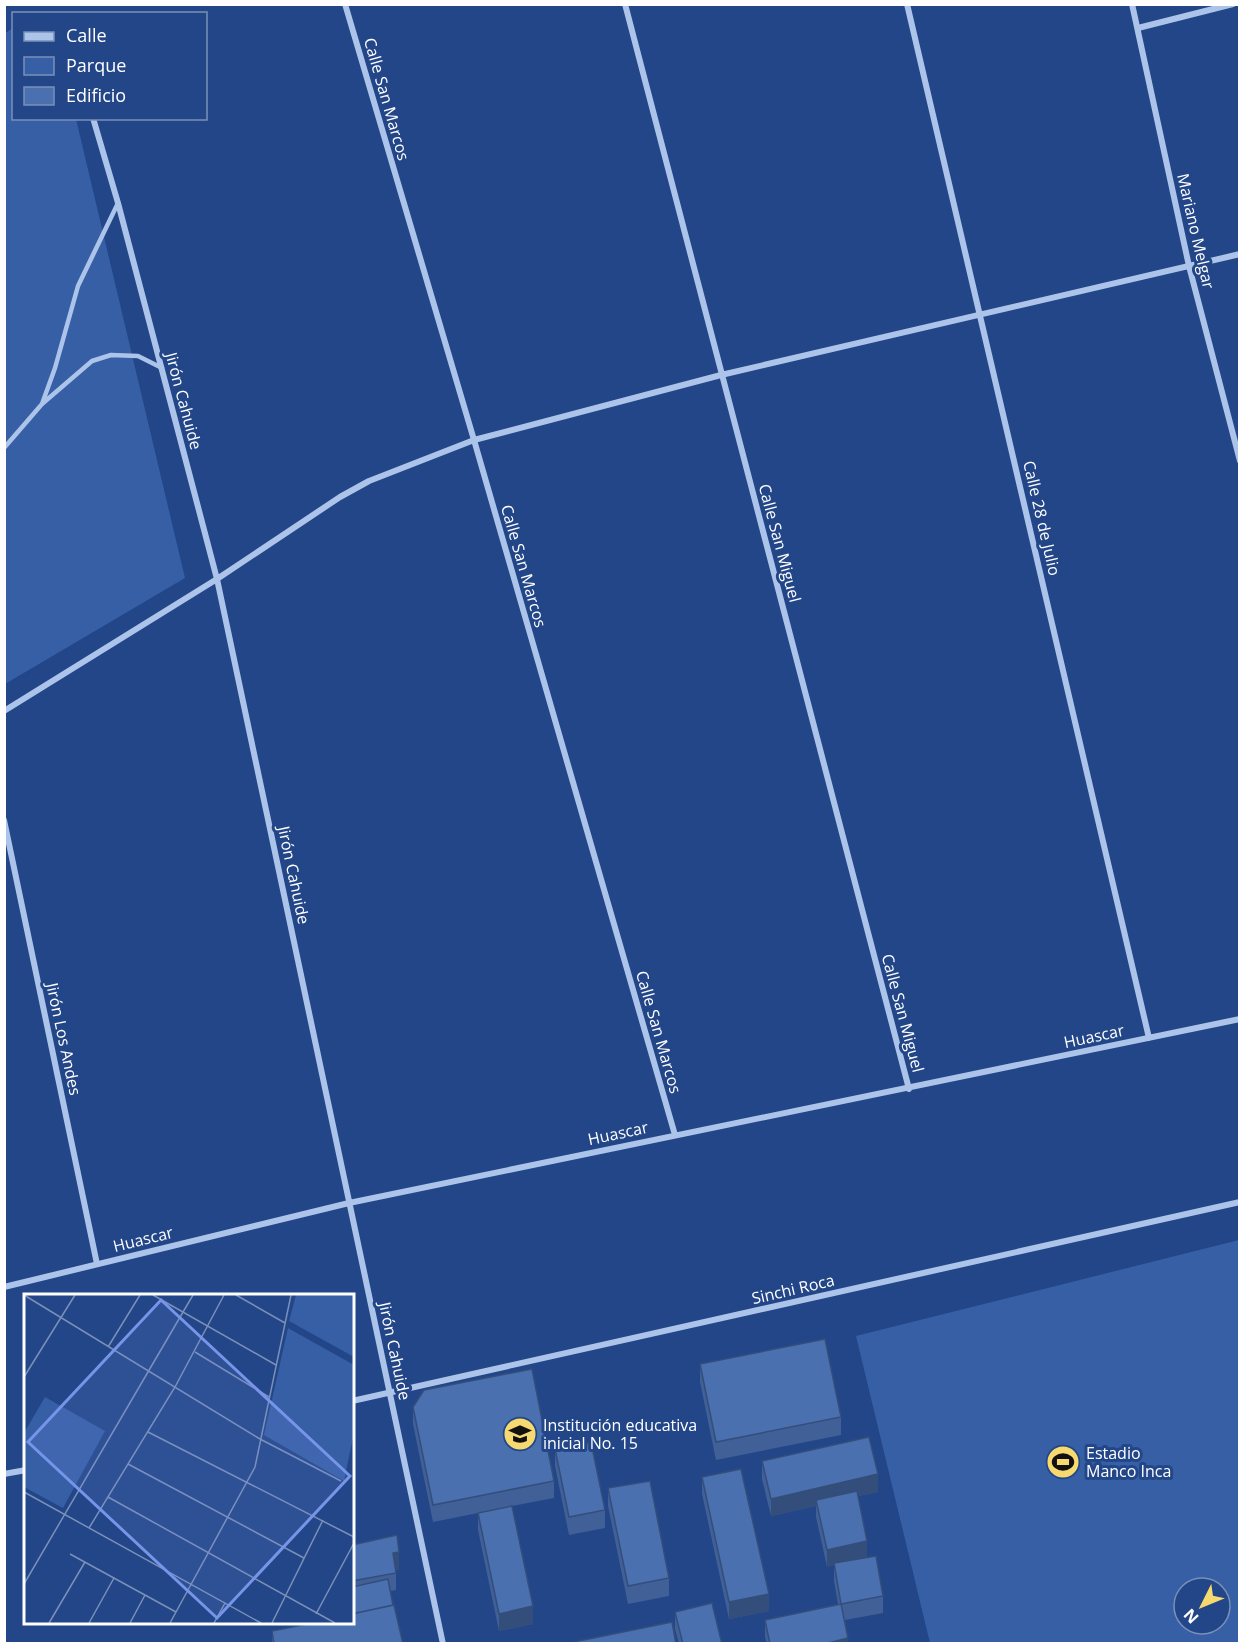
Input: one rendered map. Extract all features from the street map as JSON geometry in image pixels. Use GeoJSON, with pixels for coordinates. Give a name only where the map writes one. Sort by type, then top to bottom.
{"type":"FeatureCollection","features":[{"type":"Feature","properties":{"kind":"street","name":"Calle San Marcos"},"geometry":{"type":"LineString","coordinates":[[345,4],[675,1135]]}},
{"type":"Feature","properties":{"kind":"street","name":"Calle San Miguel"},"geometry":{"type":"LineString","coordinates":[[625,4],[909,1089]]}},
{"type":"Feature","properties":{"kind":"street","name":"Calle 28 de Julio"},"geometry":{"type":"LineString","coordinates":[[907,4],[1149,1038]]}},
{"type":"Feature","properties":{"kind":"street","name":"Mariano Melgar"},"geometry":{"type":"LineString","coordinates":[[1132,4],[1189,266],[1239,461]]}},
{"type":"Feature","properties":{"kind":"street"},"geometry":{"type":"LineString","coordinates":[[1138,28],[1233,4]]}},
{"type":"Feature","properties":{"kind":"street","name":"Jirón Cahuide"},"geometry":{"type":"LineString","coordinates":[[94,120],[118,203],[217,579],[443,1644]]}},
{"type":"Feature","properties":{"kind":"street"},"geometry":{"type":"LineString","coordinates":[[4,711],[217,579],[340,497],[369,481],[474,440],[722,375],[1239,254]]}},
{"type":"Feature","properties":{"kind":"street","name":"Jirón Los Andes"},"geometry":{"type":"LineString","coordinates":[[4,820],[97,1264]]}},
{"type":"Feature","properties":{"kind":"street","name":"Huascar"},"geometry":{"type":"LineString","coordinates":[[4,1287],[349,1203],[1239,1019]]}},
{"type":"Feature","properties":{"kind":"street","name":"Sinchi Roca"},"geometry":{"type":"LineString","coordinates":[[354,1401],[1239,1202]]}},
{"type":"Feature","properties":{"kind":"street"},"geometry":{"type":"LineString","coordinates":[[4,1474],[24,1470]]}},
{"type":"Feature","properties":{"kind":"lane"},"geometry":{"type":"LineString","coordinates":[[42,404],[55,368],[78,286],[118,203]]}},
{"type":"Feature","properties":{"kind":"lane"},"geometry":{"type":"LineString","coordinates":[[4,448],[17,436],[42,404],[92,361],[111,355],[138,356],[162,368]]}},
{"type":"Feature","properties":{"kind":"green space"},"geometry":{"type":"Polygon","coordinates":[[[12,29],[12,120],[76,120],[185,578],[5,684],[4,34],[12,29]]]}},
{"type":"Feature","properties":{"kind":"green space","name":"Estadio Manco Inca"},"geometry":{"type":"Polygon","coordinates":[[[1239,1240],[1239,1643],[930,1643],[856,1336],[1239,1240]]]}},
{"type":"Feature","properties":{"kind":"building"},"geometry":{"type":"Polygon","coordinates":[[[825,1339],[841,1417],[716,1442],[700,1364],[825,1339]]]}},
{"type":"Feature","properties":{"kind":"building"},"geometry":{"type":"Polygon","coordinates":[[[532,1369],[554,1481],[433,1505],[413,1407],[424,1390],[532,1369]]]}},
{"type":"Feature","properties":{"kind":"building"},"geometry":{"type":"Polygon","coordinates":[[[869,1437],[878,1474],[771,1499],[762,1461],[869,1437]]]}},
{"type":"Feature","properties":{"kind":"building"},"geometry":{"type":"Polygon","coordinates":[[[591,1442],[605,1510],[569,1517],[555,1449],[591,1442]]]}},
{"type":"Feature","properties":{"kind":"building"},"geometry":{"type":"Polygon","coordinates":[[[741,1469],[769,1594],[729,1602],[702,1477],[741,1469]]]}},
{"type":"Feature","properties":{"kind":"building"},"geometry":{"type":"Polygon","coordinates":[[[650,1481],[669,1578],[628,1586],[608,1488],[650,1481]]]}},
{"type":"Feature","properties":{"kind":"building"},"geometry":{"type":"Polygon","coordinates":[[[857,1491],[867,1541],[827,1550],[816,1500],[857,1491]]]}},
{"type":"Feature","properties":{"kind":"building"},"geometry":{"type":"Polygon","coordinates":[[[512,1506],[533,1606],[499,1614],[478,1513],[512,1506]]]}},
{"type":"Feature","properties":{"kind":"building"},"geometry":{"type":"Polygon","coordinates":[[[397,1535],[399,1552],[393,1553],[396,1573],[354,1581],[354,1545],[397,1535]]]}},
{"type":"Feature","properties":{"kind":"building"},"geometry":{"type":"Polygon","coordinates":[[[876,1556],[883,1596],[841,1604],[834,1563],[876,1556]]]}},
{"type":"Feature","properties":{"kind":"building"},"geometry":{"type":"Polygon","coordinates":[[[388,1579],[393,1605],[354,1614],[354,1587],[388,1579]]]}},
{"type":"Feature","properties":{"kind":"building"},"geometry":{"type":"Polygon","coordinates":[[[712,1603],[722,1644],[683,1644],[675,1612],[712,1603]]]}},
{"type":"Feature","properties":{"kind":"building"},"geometry":{"type":"Polygon","coordinates":[[[841,1604],[848,1638],[824,1644],[770,1644],[765,1620],[841,1604]]]}},
{"type":"Feature","properties":{"kind":"building"},"geometry":{"type":"Polygon","coordinates":[[[394,1605],[403,1644],[274,1644],[272,1631],[307,1624],[354,1624],[354,1614],[394,1605]]]}},
{"type":"Feature","properties":{"kind":"building"},"geometry":{"type":"Polygon","coordinates":[[[672,1622],[676,1644],[564,1644],[672,1622]]]}},
{"type":"Feature","properties":{"kind":"place","name":"Institución educativa inicial No. 15"},"geometry":{"type":"Point","coordinates":[520,1434]}},
{"type":"Feature","properties":{"kind":"place","name":"Estadio Manco Inca"},"geometry":{"type":"Point","coordinates":[1063,1462]}}]}
